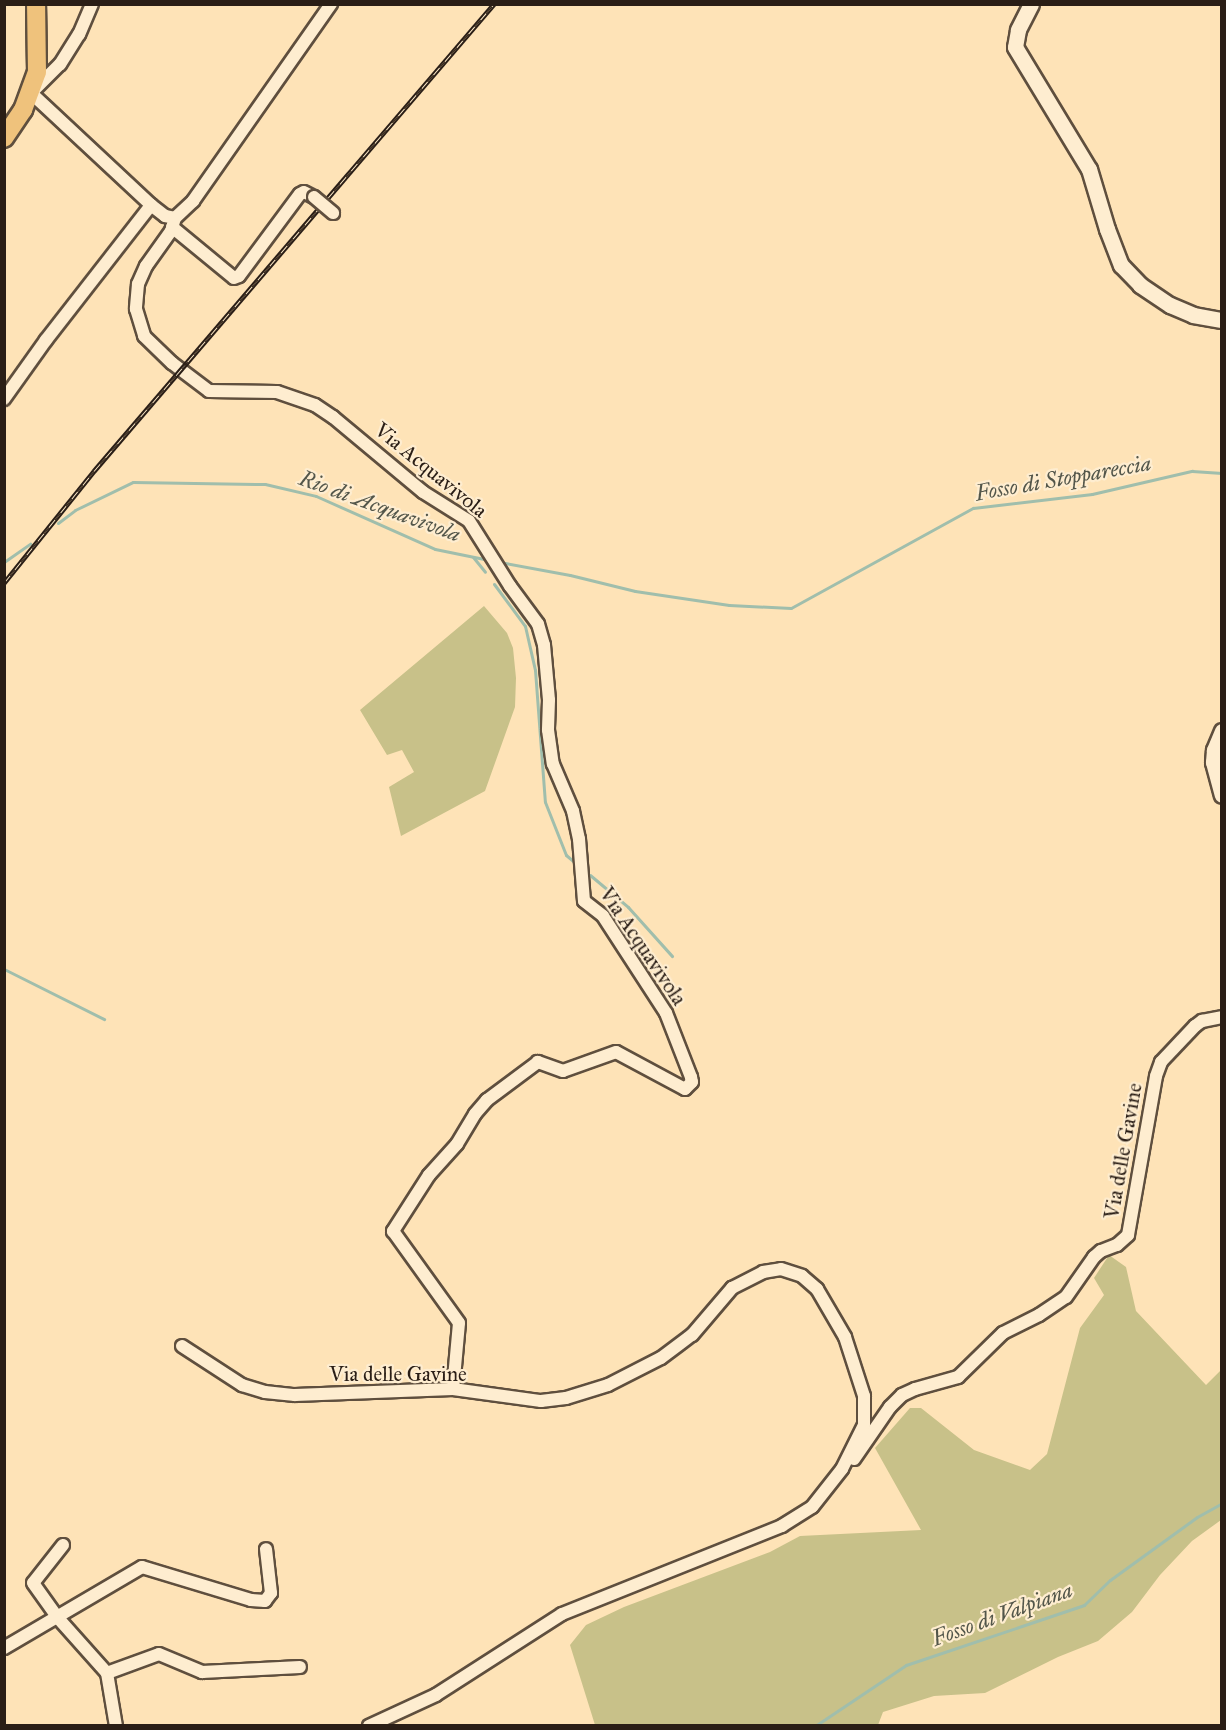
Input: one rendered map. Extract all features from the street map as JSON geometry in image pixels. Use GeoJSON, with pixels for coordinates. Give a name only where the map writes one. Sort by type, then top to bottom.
{"type":"FeatureCollection","features":[{"type":"Feature","properties":{"kind":"main road"},"geometry":{"type":"LineString","coordinates":[[4,138],[31,93],[37,72],[36,4]]}},
{"type":"Feature","properties":{"kind":"street"},"geometry":{"type":"LineString","coordinates":[[92,4],[79,34],[60,64],[31,93],[151,205],[234,278],[239,276],[300,194],[304,192],[314,197],[333,213]]}},
{"type":"Feature","properties":{"kind":"street"},"geometry":{"type":"LineString","coordinates":[[174,223],[193,201],[331,4]]}},
{"type":"Feature","properties":{"kind":"street"},"geometry":{"type":"LineString","coordinates":[[1031,4],[1018,30],[1015,47],[1089,169],[1109,236],[1121,265],[1140,285],[1170,305],[1193,315],[1221,320]]}},
{"type":"Feature","properties":{"kind":"street"},"geometry":{"type":"LineString","coordinates":[[4,399],[46,340],[151,205]]}},
{"type":"Feature","properties":{"kind":"street","name":"Via Acquavivola"},"geometry":{"type":"LineString","coordinates":[[174,223],[146,266],[138,284],[136,309],[144,336],[172,363],[208,391],[277,392],[315,405],[333,417],[414,484],[469,521],[510,586],[538,624],[544,645],[549,700],[548,730],[553,764],[573,811],[579,839],[584,902],[603,916],[666,1013],[691,1077],[692,1082],[685,1089],[616,1052],[563,1071],[538,1062],[487,1100],[475,1114],[457,1144],[429,1175],[393,1231],[459,1323],[453,1389]]}},
{"type":"Feature","properties":{"kind":"street"},"geometry":{"type":"LineString","coordinates":[[1221,731],[1214,750],[1213,762],[1221,795]]}},
{"type":"Feature","properties":{"kind":"street","name":"Via delle Gavine"},"geometry":{"type":"LineString","coordinates":[[843,1467],[858,1455],[890,1407],[902,1395],[958,1377],[1003,1333],[1039,1316],[1066,1297],[1094,1257],[1101,1251],[1117,1245],[1128,1234],[1156,1076],[1161,1062],[1194,1026],[1202,1021],[1221,1017]]}},
{"type":"Feature","properties":{"kind":"street","name":"Via delle Gavine"},"geometry":{"type":"LineString","coordinates":[[182,1346],[243,1385],[272,1393],[295,1395],[453,1389],[541,1401],[566,1398],[608,1384],[661,1358],[682,1344],[732,1288],[744,1280],[781,1269],[802,1276],[817,1289],[845,1337],[857,1368],[864,1396],[864,1425],[843,1467],[826,1492],[796,1519],[562,1614],[436,1695],[369,1725]]}},
{"type":"Feature","properties":{"kind":"street"},"geometry":{"type":"LineString","coordinates":[[63,1545],[33,1583],[58,1618],[107,1673],[116,1725]]}},
{"type":"Feature","properties":{"kind":"street"},"geometry":{"type":"LineString","coordinates":[[4,1648],[142,1567],[251,1600],[264,1601],[271,1593],[266,1549]]}},
{"type":"Feature","properties":{"kind":"street"},"geometry":{"type":"LineString","coordinates":[[107,1673],[159,1654],[202,1672],[300,1667]]}},
{"type":"Feature","properties":{"kind":"shaded area"},"geometry":{"type":"Polygon","coordinates":[[[484,606],[507,633],[513,648],[516,678],[515,707],[485,791],[401,836],[389,787],[414,772],[402,750],[387,755],[360,710],[484,606]]]}},
{"type":"Feature","properties":{"kind":"shaded area"},"geometry":{"type":"Polygon","coordinates":[[[1109,1255],[1126,1267],[1136,1311],[1206,1385],[1221,1370],[1221,1520],[1192,1541],[1160,1575],[1132,1612],[1098,1641],[1058,1657],[985,1693],[934,1696],[883,1712],[878,1725],[595,1725],[570,1645],[586,1625],[624,1607],[770,1552],[800,1536],[921,1530],[875,1448],[910,1408],[921,1408],[974,1450],[1030,1470],[1047,1454],[1080,1328],[1104,1295],[1094,1278],[1109,1255]]]}},
{"type":"Feature","properties":{"kind":"waterway","name":"Fosso di Stoppareccia"},"geometry":{"type":"LineString","coordinates":[[505,563],[570,575],[635,591],[729,605],[791,608],[973,508],[1092,494],[1192,471],[1222,473]]}},
{"type":"Feature","properties":{"kind":"waterway","name":"Rio di Acquavivola"},"geometry":{"type":"LineString","coordinates":[[58,523],[75,510],[133,482],[265,484],[316,496],[435,549],[484,559]]}},
{"type":"Feature","properties":{"kind":"waterway","name":"Rio di Acquavivola"},"geometry":{"type":"LineString","coordinates":[[4,562],[30,544]]}},
{"type":"Feature","properties":{"kind":"waterway"},"geometry":{"type":"LineString","coordinates":[[473,557],[485,572]]}},
{"type":"Feature","properties":{"kind":"waterway"},"geometry":{"type":"LineString","coordinates":[[494,584],[525,626],[535,670],[545,802],[566,855],[574,862]]}},
{"type":"Feature","properties":{"kind":"waterway"},"geometry":{"type":"LineString","coordinates":[[590,875],[628,907],[672,956]]}},
{"type":"Feature","properties":{"kind":"waterway"},"geometry":{"type":"LineString","coordinates":[[4,969],[104,1019]]}},
{"type":"Feature","properties":{"kind":"waterway","name":"Fosso di Valpiana"},"geometry":{"type":"LineString","coordinates":[[815,1726],[906,1665],[1084,1605],[1110,1580],[1197,1517],[1222,1503]]}},
{"type":"Feature","properties":{"kind":"railway"},"geometry":{"type":"LineString","coordinates":[[4,583],[94,471],[494,4]]}}]}
